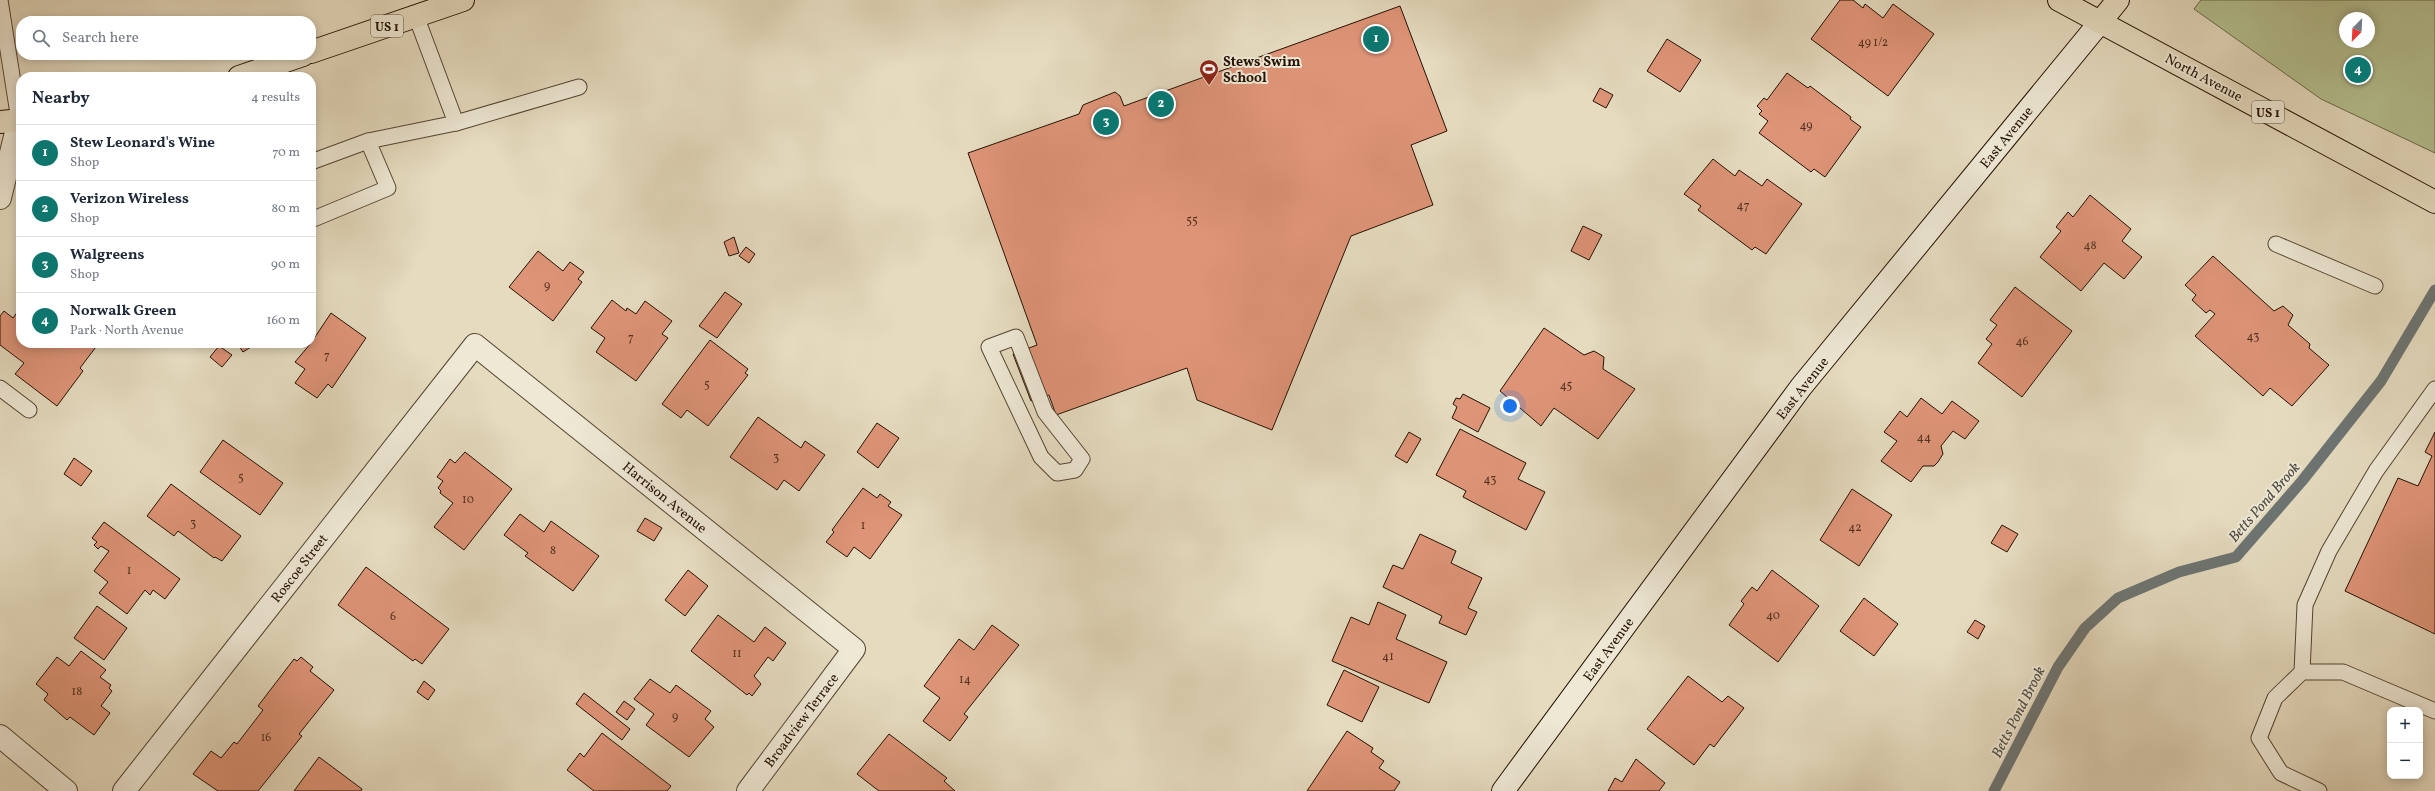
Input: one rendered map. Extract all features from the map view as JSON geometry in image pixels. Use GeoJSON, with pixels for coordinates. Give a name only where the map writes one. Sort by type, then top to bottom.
{"type":"FeatureCollection","features":[{"type":"Feature","properties":{"kind":"main road","name":"US 1"},"geometry":{"type":"LineString","coordinates":[[316,50],[463,0]]}},
{"type":"Feature","properties":{"kind":"main road","name":"US 1"},"geometry":{"type":"LineString","coordinates":[[2059,0],[2101,21]]}},
{"type":"Feature","properties":{"kind":"main road","name":"East Avenue"},"geometry":{"type":"LineString","coordinates":[[2101,21],[2118,0]]}},
{"type":"Feature","properties":{"kind":"main road","name":"North Avenue"},"geometry":{"type":"LineString","coordinates":[[2101,21],[2435,202]]}},
{"type":"Feature","properties":{"kind":"main road"},"geometry":{"type":"LineString","coordinates":[[254,72],[288,60]]}},
{"type":"Feature","properties":{"kind":"street","name":"East Avenue"},"geometry":{"type":"LineString","coordinates":[[1503,791],[1801,387],[2101,21]]}},
{"type":"Feature","properties":{"kind":"street"},"geometry":{"type":"LineString","coordinates":[[0,198],[13,121]]}},
{"type":"Feature","properties":{"kind":"street","name":"Harrison Avenue"},"geometry":{"type":"LineString","coordinates":[[475,345],[854,649]]}},
{"type":"Feature","properties":{"kind":"street","name":"Roscoe Street"},"geometry":{"type":"LineString","coordinates":[[124,791],[475,345]]}},
{"type":"Feature","properties":{"kind":"street","name":"Broadview Terrace"},"geometry":{"type":"LineString","coordinates":[[748,791],[854,649]]}},
{"type":"Feature","properties":{"kind":"street"},"geometry":{"type":"LineString","coordinates":[[0,736],[66,791]]}},
{"type":"Feature","properties":{"kind":"lane"},"geometry":{"type":"LineString","coordinates":[[0,0],[13,121]]}},
{"type":"Feature","properties":{"kind":"lane"},"geometry":{"type":"LineString","coordinates":[[416,16],[456,122]]}},
{"type":"Feature","properties":{"kind":"lane"},"geometry":{"type":"LineString","coordinates":[[316,160],[368,142],[456,122],[579,87]]}},
{"type":"Feature","properties":{"kind":"lane"},"geometry":{"type":"LineString","coordinates":[[316,218],[388,188],[368,142]]}},
{"type":"Feature","properties":{"kind":"lane"},"geometry":{"type":"LineString","coordinates":[[2276,244],[2375,286]]}},
{"type":"Feature","properties":{"kind":"lane"},"geometry":{"type":"LineString","coordinates":[[1016,336],[1045,412],[1082,459],[1076,470],[1057,473],[1041,457],[989,347],[1016,336]]}},
{"type":"Feature","properties":{"kind":"lane"},"geometry":{"type":"LineString","coordinates":[[0,388],[29,410]]}},
{"type":"Feature","properties":{"kind":"lane"},"geometry":{"type":"LineString","coordinates":[[2320,791],[2280,773],[2259,738],[2275,698],[2302,672],[2305,604],[2329,551],[2376,471],[2435,389]]}},
{"type":"Feature","properties":{"kind":"lane"},"geometry":{"type":"LineString","coordinates":[[2302,672],[2343,672],[2435,711]]}},
{"type":"Feature","properties":{"kind":"green space"},"geometry":{"type":"Polygon","coordinates":[[[2201,0],[2435,0],[2435,153],[2321,99],[2194,9],[2201,0]]]}},
{"type":"Feature","properties":{"kind":"building"},"geometry":{"type":"Polygon","coordinates":[[[1840,0],[1853,0],[1863,8],[1865,4],[1883,18],[1893,4],[1934,34],[1888,96],[1811,39],[1840,0]]]}},
{"type":"Feature","properties":{"kind":"building"},"geometry":{"type":"Polygon","coordinates":[[[1400,6],[1447,131],[1411,145],[1433,205],[1351,236],[1272,430],[1197,400],[1187,368],[1056,415],[1049,395],[1031,401],[1013,354],[1037,345],[968,153],[1079,114],[1083,105],[1115,92],[1120,96],[1124,106],[1400,6]]]}},
{"type":"Feature","properties":{"kind":"building"},"geometry":{"type":"Polygon","coordinates":[[[1667,39],[1701,60],[1680,92],[1647,71],[1667,39]]]}},
{"type":"Feature","properties":{"kind":"building"},"geometry":{"type":"Polygon","coordinates":[[[1787,73],[1808,88],[1810,86],[1851,117],[1850,119],[1861,127],[1825,177],[1814,169],[1811,172],[1759,133],[1768,121],[1759,114],[1762,111],[1757,106],[1764,98],[1767,100],[1787,73]]]}},
{"type":"Feature","properties":{"kind":"building"},"geometry":{"type":"Polygon","coordinates":[[[1600,88],[1613,95],[1606,108],[1593,101],[1600,88]]]}},
{"type":"Feature","properties":{"kind":"building"},"geometry":{"type":"Polygon","coordinates":[[[1713,159],[1735,176],[1739,170],[1762,186],[1767,179],[1802,204],[1766,254],[1755,247],[1752,250],[1698,210],[1701,206],[1684,194],[1713,159]]]}},
{"type":"Feature","properties":{"kind":"building"},"geometry":{"type":"Polygon","coordinates":[[[2090,195],[2131,229],[2122,241],[2142,257],[2124,279],[2104,263],[2081,291],[2040,257],[2061,231],[2056,227],[2068,212],[2073,217],[2090,195]]]}},
{"type":"Feature","properties":{"kind":"building"},"geometry":{"type":"Polygon","coordinates":[[[1583,226],[1602,235],[1589,260],[1571,251],[1583,226]]]}},
{"type":"Feature","properties":{"kind":"building"},"geometry":{"type":"Polygon","coordinates":[[[734,237],[739,253],[729,256],[724,242],[734,237]]]}},
{"type":"Feature","properties":{"kind":"building"},"geometry":{"type":"Polygon","coordinates":[[[746,247],[755,254],[749,263],[739,256],[746,247]]]}},
{"type":"Feature","properties":{"kind":"building"},"geometry":{"type":"Polygon","coordinates":[[[538,251],[563,271],[570,262],[584,272],[578,279],[582,282],[553,321],[509,287],[538,251]]]}},
{"type":"Feature","properties":{"kind":"building"},"geometry":{"type":"Polygon","coordinates":[[[2213,256],[2274,311],[2283,306],[2293,315],[2288,325],[2310,344],[2309,348],[2329,365],[2292,406],[2270,388],[2263,396],[2195,336],[2215,314],[2210,310],[2206,313],[2192,300],[2196,295],[2185,285],[2213,256]]]}},
{"type":"Feature","properties":{"kind":"building"},"geometry":{"type":"Polygon","coordinates":[[[2015,287],[2072,331],[2022,397],[1978,363],[1992,344],[1986,339],[1997,325],[1990,320],[2015,287]]]}},
{"type":"Feature","properties":{"kind":"building"},"geometry":{"type":"Polygon","coordinates":[[[725,292],[742,304],[717,338],[699,326],[725,292]]]}},
{"type":"Feature","properties":{"kind":"building"},"geometry":{"type":"Polygon","coordinates":[[[612,300],[626,311],[627,308],[636,314],[645,301],[672,321],[662,334],[668,338],[636,381],[596,352],[605,338],[591,328],[612,300]]]}},
{"type":"Feature","properties":{"kind":"building"},"geometry":{"type":"Polygon","coordinates":[[[4,311],[13,318],[16,314],[16,348],[95,348],[80,368],[83,371],[57,406],[15,374],[24,363],[0,345],[0,316],[4,311]]]}},
{"type":"Feature","properties":{"kind":"building"},"geometry":{"type":"Polygon","coordinates":[[[331,313],[366,338],[332,388],[328,384],[317,398],[295,383],[305,369],[295,362],[307,348],[316,348],[316,336],[331,313]]]}},
{"type":"Feature","properties":{"kind":"building"},"geometry":{"type":"Polygon","coordinates":[[[1544,328],[1584,355],[1594,351],[1604,357],[1603,369],[1635,389],[1598,439],[1554,408],[1541,426],[1500,391],[1544,328]]]}},
{"type":"Feature","properties":{"kind":"building"},"geometry":{"type":"Polygon","coordinates":[[[710,340],[748,369],[745,373],[748,375],[708,426],[687,410],[681,418],[662,404],[710,340]]]}},
{"type":"Feature","properties":{"kind":"building"},"geometry":{"type":"Polygon","coordinates":[[[217,348],[222,348],[232,355],[222,367],[210,357],[217,348]]]}},
{"type":"Feature","properties":{"kind":"building"},"geometry":{"type":"Polygon","coordinates":[[[240,348],[249,348],[243,352],[240,348]]]}},
{"type":"Feature","properties":{"kind":"building"},"geometry":{"type":"Polygon","coordinates":[[[1463,394],[1490,408],[1478,432],[1452,418],[1457,407],[1453,404],[1456,398],[1460,399],[1463,394]]]}},
{"type":"Feature","properties":{"kind":"building"},"geometry":{"type":"Polygon","coordinates":[[[1921,398],[1942,414],[1952,401],[1979,421],[1965,439],[1953,431],[1941,446],[1943,454],[1938,462],[1934,466],[1923,466],[1911,482],[1881,461],[1897,441],[1884,432],[1900,411],[1907,417],[1921,398]]]}},
{"type":"Feature","properties":{"kind":"building"},"geometry":{"type":"Polygon","coordinates":[[[758,417],[801,448],[805,441],[825,455],[799,491],[784,480],[777,490],[730,457],[758,417]]]}},
{"type":"Feature","properties":{"kind":"building"},"geometry":{"type":"Polygon","coordinates":[[[877,423],[899,438],[878,468],[857,452],[877,423]]]}},
{"type":"Feature","properties":{"kind":"building"},"geometry":{"type":"Polygon","coordinates":[[[1460,429],[1526,463],[1518,479],[1545,492],[1526,530],[1463,497],[1466,491],[1436,475],[1460,429]]]}},
{"type":"Feature","properties":{"kind":"building"},"geometry":{"type":"Polygon","coordinates":[[[1409,432],[1421,439],[1407,463],[1395,456],[1409,432]]]}},
{"type":"Feature","properties":{"kind":"building"},"geometry":{"type":"Polygon","coordinates":[[[2435,432],[2435,634],[2345,591],[2398,478],[2418,486],[2432,456],[2425,452],[2435,432]]]}},
{"type":"Feature","properties":{"kind":"building"},"geometry":{"type":"Polygon","coordinates":[[[223,440],[283,483],[260,515],[200,472],[223,440]]]}},
{"type":"Feature","properties":{"kind":"building"},"geometry":{"type":"Polygon","coordinates":[[[465,452],[512,489],[464,550],[434,527],[453,503],[440,493],[441,491],[438,488],[443,481],[437,477],[450,459],[455,463],[465,452]]]}},
{"type":"Feature","properties":{"kind":"building"},"geometry":{"type":"Polygon","coordinates":[[[74,458],[92,471],[81,486],[64,474],[74,458]]]}},
{"type":"Feature","properties":{"kind":"building"},"geometry":{"type":"Polygon","coordinates":[[[171,484],[241,536],[222,561],[215,557],[214,558],[178,531],[174,536],[147,516],[171,484]]]}},
{"type":"Feature","properties":{"kind":"building"},"geometry":{"type":"Polygon","coordinates":[[[863,488],[877,498],[880,494],[891,502],[888,506],[902,515],[870,559],[854,547],[847,557],[826,542],[834,532],[832,530],[863,488]]]}},
{"type":"Feature","properties":{"kind":"building"},"geometry":{"type":"Polygon","coordinates":[[[1852,489],[1892,515],[1859,566],[1820,540],[1852,489]]]}},
{"type":"Feature","properties":{"kind":"building"},"geometry":{"type":"Polygon","coordinates":[[[520,514],[544,532],[551,521],[599,556],[573,591],[525,556],[528,553],[504,535],[520,514]]]}},
{"type":"Feature","properties":{"kind":"building"},"geometry":{"type":"Polygon","coordinates":[[[645,518],[662,528],[654,541],[637,531],[645,518]]]}},
{"type":"Feature","properties":{"kind":"building"},"geometry":{"type":"Polygon","coordinates":[[[104,522],[180,579],[165,599],[153,590],[150,595],[145,590],[127,614],[99,593],[108,582],[94,571],[109,551],[101,546],[98,549],[94,545],[97,542],[92,538],[104,522]]]}},
{"type":"Feature","properties":{"kind":"building"},"geometry":{"type":"Polygon","coordinates":[[[2002,525],[2018,534],[2007,552],[1991,543],[2002,525]]]}},
{"type":"Feature","properties":{"kind":"building"},"geometry":{"type":"Polygon","coordinates":[[[1420,534],[1456,551],[1451,563],[1482,578],[1468,608],[1477,612],[1466,635],[1439,623],[1442,616],[1383,587],[1393,565],[1403,569],[1420,534]]]}},
{"type":"Feature","properties":{"kind":"building"},"geometry":{"type":"Polygon","coordinates":[[[366,567],[449,629],[422,664],[415,659],[413,661],[338,605],[366,567]]]}},
{"type":"Feature","properties":{"kind":"building"},"geometry":{"type":"Polygon","coordinates":[[[688,570],[708,586],[685,616],[665,600],[688,570]]]}},
{"type":"Feature","properties":{"kind":"building"},"geometry":{"type":"Polygon","coordinates":[[[1772,570],[1819,606],[1778,662],[1729,625],[1744,604],[1741,601],[1752,587],[1757,591],[1772,570]]]}},
{"type":"Feature","properties":{"kind":"building"},"geometry":{"type":"Polygon","coordinates":[[[1864,598],[1898,624],[1874,656],[1840,631],[1864,598]]]}},
{"type":"Feature","properties":{"kind":"building"},"geometry":{"type":"Polygon","coordinates":[[[1378,602],[1406,615],[1396,639],[1447,662],[1429,703],[1332,661],[1351,617],[1369,625],[1378,602]]]}},
{"type":"Feature","properties":{"kind":"building"},"geometry":{"type":"Polygon","coordinates":[[[97,606],[127,628],[104,660],[74,638],[97,606]]]}},
{"type":"Feature","properties":{"kind":"building"},"geometry":{"type":"Polygon","coordinates":[[[718,615],[754,642],[765,627],[786,643],[773,661],[768,657],[754,676],[761,684],[752,696],[749,693],[747,695],[691,651],[718,615]]]}},
{"type":"Feature","properties":{"kind":"building"},"geometry":{"type":"Polygon","coordinates":[[[1975,620],[1985,626],[1978,639],[1967,632],[1975,620]]]}},
{"type":"Feature","properties":{"kind":"building"},"geometry":{"type":"Polygon","coordinates":[[[992,625],[1019,645],[964,714],[968,717],[950,741],[923,721],[940,698],[924,686],[959,639],[974,650],[992,625]]]}},
{"type":"Feature","properties":{"kind":"building"},"geometry":{"type":"Polygon","coordinates":[[[81,651],[106,670],[100,677],[111,685],[109,688],[112,691],[101,706],[110,713],[94,735],[70,717],[67,720],[44,700],[48,694],[36,684],[57,657],[69,666],[81,651]]]}},
{"type":"Feature","properties":{"kind":"building"},"geometry":{"type":"Polygon","coordinates":[[[301,657],[313,667],[310,671],[334,690],[299,734],[302,736],[258,791],[218,791],[193,774],[211,751],[221,758],[234,742],[237,744],[263,710],[258,706],[294,659],[297,661],[301,657]]]}},
{"type":"Feature","properties":{"kind":"building"},"geometry":{"type":"Polygon","coordinates":[[[1344,670],[1379,687],[1362,722],[1327,705],[1344,670]]]}},
{"type":"Feature","properties":{"kind":"building"},"geometry":{"type":"Polygon","coordinates":[[[1688,676],[1722,702],[1728,696],[1744,708],[1714,747],[1710,744],[1694,765],[1647,729],[1688,676]]]}},
{"type":"Feature","properties":{"kind":"building"},"geometry":{"type":"Polygon","coordinates":[[[650,679],[670,693],[676,685],[711,711],[705,719],[714,727],[689,757],[646,725],[654,714],[634,699],[650,679]]]}},
{"type":"Feature","properties":{"kind":"building"},"geometry":{"type":"Polygon","coordinates":[[[424,681],[435,690],[428,700],[417,692],[424,681]]]}},
{"type":"Feature","properties":{"kind":"building"},"geometry":{"type":"Polygon","coordinates":[[[584,693],[630,729],[622,740],[576,704],[584,693]]]}},
{"type":"Feature","properties":{"kind":"building"},"geometry":{"type":"Polygon","coordinates":[[[624,701],[635,709],[627,720],[616,712],[624,701]]]}},
{"type":"Feature","properties":{"kind":"building"},"geometry":{"type":"Polygon","coordinates":[[[1347,731],[1373,748],[1371,752],[1384,761],[1379,768],[1400,782],[1394,791],[1307,791],[1347,731]]]}},
{"type":"Feature","properties":{"kind":"building"},"geometry":{"type":"Polygon","coordinates":[[[602,733],[671,786],[667,791],[594,791],[567,770],[580,753],[584,757],[602,733]]]}},
{"type":"Feature","properties":{"kind":"building"},"geometry":{"type":"Polygon","coordinates":[[[889,734],[947,778],[944,781],[955,791],[879,791],[857,774],[889,734]]]}},
{"type":"Feature","properties":{"kind":"building"},"geometry":{"type":"Polygon","coordinates":[[[319,757],[362,789],[361,791],[294,791],[319,757]]]}},
{"type":"Feature","properties":{"kind":"building"},"geometry":{"type":"Polygon","coordinates":[[[1636,759],[1665,783],[1659,791],[1608,791],[1615,778],[1622,782],[1636,759]]]}},
{"type":"Feature","properties":{"kind":"waterway","name":"Betts Pond Brook"},"geometry":{"type":"LineString","coordinates":[[1994,791],[2058,667],[2085,628],[2118,598],[2179,572],[2236,557],[2302,481],[2381,381],[2435,290]]}},
{"type":"Feature","properties":{"kind":"place","name":"Stew Leonard's Wine"},"geometry":{"type":"Point","coordinates":[1376,39]}},
{"type":"Feature","properties":{"kind":"place","name":"Norwalk Green"},"geometry":{"type":"Point","coordinates":[2358,70]}},
{"type":"Feature","properties":{"kind":"place","name":"Stews Swim School"},"geometry":{"type":"Point","coordinates":[1209,86]}},
{"type":"Feature","properties":{"kind":"place","name":"Verizon Wireless"},"geometry":{"type":"Point","coordinates":[1161,104]}},
{"type":"Feature","properties":{"kind":"place","name":"Walgreens"},"geometry":{"type":"Point","coordinates":[1106,122]}}]}
